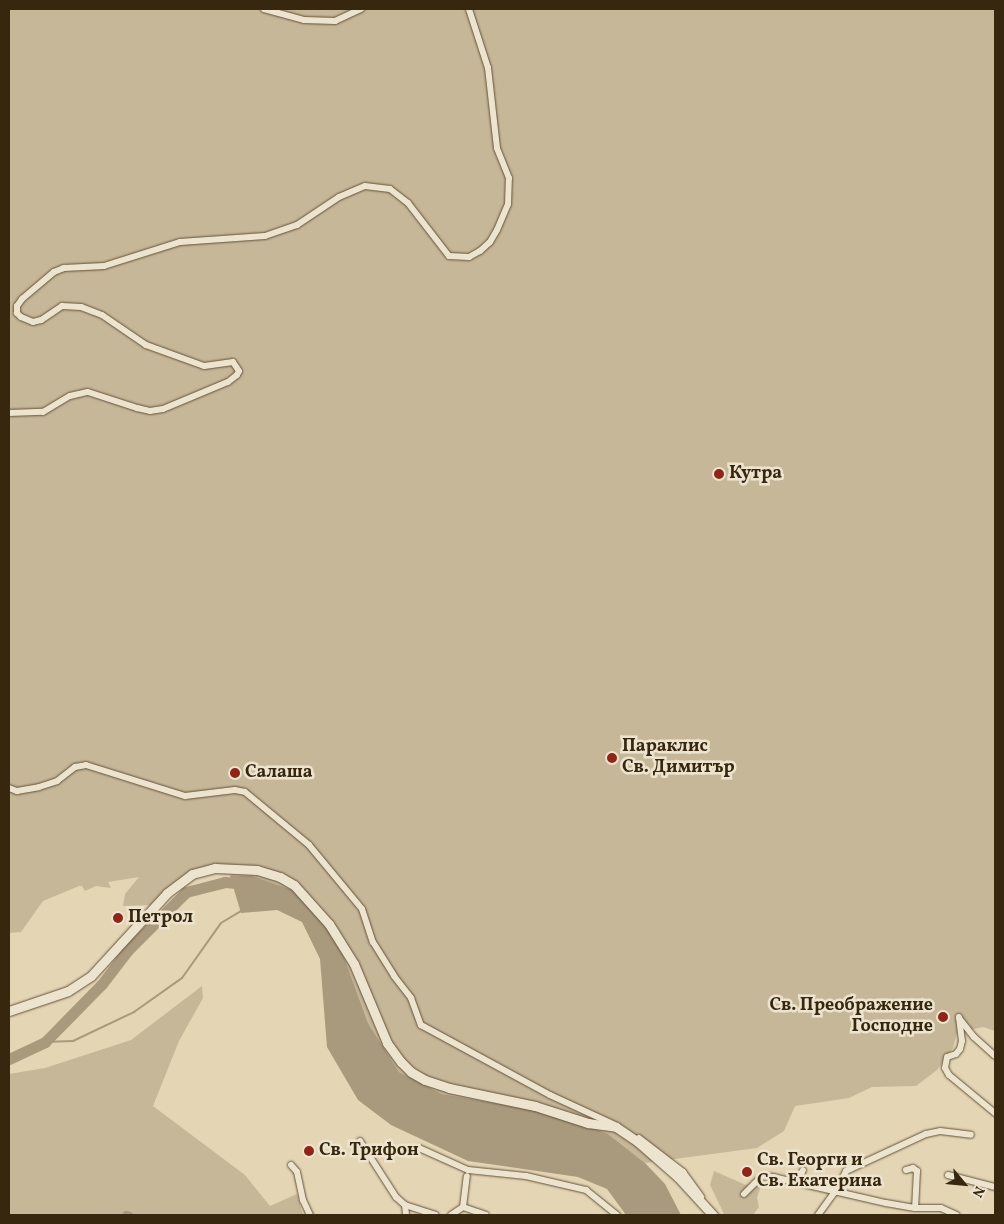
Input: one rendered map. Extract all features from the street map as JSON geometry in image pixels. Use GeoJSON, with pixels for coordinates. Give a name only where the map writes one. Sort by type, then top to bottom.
{"type":"FeatureCollection","features":[{"type":"Feature","properties":{"kind":"main road"},"geometry":{"type":"LineString","coordinates":[[9,1011],[68,991],[91,976],[167,892],[192,874],[215,868],[237,868],[264,872],[280,877],[294,885],[329,924],[354,964],[387,1043],[411,1072],[425,1080],[449,1088],[535,1106],[588,1123],[616,1127],[637,1141],[678,1177],[713,1215]]}},
{"type":"Feature","properties":{"kind":"street"},"geometry":{"type":"LineString","coordinates":[[264,9],[304,20],[335,21],[362,9]]}},
{"type":"Feature","properties":{"kind":"street"},"geometry":{"type":"LineString","coordinates":[[9,413],[43,412],[70,396],[88,392],[150,411],[163,409],[228,382],[240,370],[233,362],[204,366],[154,348],[102,316],[81,307],[62,306],[41,320],[33,322],[21,317],[17,306],[22,299],[54,272],[64,268],[104,266],[180,242],[266,236],[297,225],[339,197],[366,186],[390,189],[408,203],[449,256],[469,256],[480,251],[490,242],[508,204],[509,178],[497,148],[488,68],[469,9]]}},
{"type":"Feature","properties":{"kind":"street"},"geometry":{"type":"LineString","coordinates":[[9,788],[17,791],[38,787],[57,781],[75,767],[86,765],[185,796],[235,790],[245,792],[309,845],[362,909],[376,948],[394,976],[412,998],[416,1015],[422,1025],[550,1095],[596,1114],[639,1138],[683,1172],[713,1215]]}},
{"type":"Feature","properties":{"kind":"street"},"geometry":{"type":"LineString","coordinates":[[995,1056],[974,1038],[959,1017],[962,1041],[960,1049],[956,1054],[948,1057],[945,1068],[949,1074],[995,1113]]}},
{"type":"Feature","properties":{"kind":"street"},"geometry":{"type":"LineString","coordinates":[[818,1215],[835,1192],[846,1171],[926,1134],[940,1131],[971,1135]]}},
{"type":"Feature","properties":{"kind":"street"},"geometry":{"type":"LineString","coordinates":[[360,1141],[396,1198],[405,1205],[436,1215]]}},
{"type":"Feature","properties":{"kind":"street"},"geometry":{"type":"LineString","coordinates":[[419,1148],[468,1170],[526,1176],[586,1190],[617,1215]]}},
{"type":"Feature","properties":{"kind":"street"},"geometry":{"type":"LineString","coordinates":[[291,1165],[297,1172],[303,1200],[310,1215]]}},
{"type":"Feature","properties":{"kind":"street"},"geometry":{"type":"LineString","coordinates":[[906,1170],[913,1168],[917,1171],[915,1208]]}},
{"type":"Feature","properties":{"kind":"street"},"geometry":{"type":"LineString","coordinates":[[797,1183],[804,1170]]}},
{"type":"Feature","properties":{"kind":"street"},"geometry":{"type":"LineString","coordinates":[[948,1175],[995,1187]]}},
{"type":"Feature","properties":{"kind":"street"},"geometry":{"type":"LineString","coordinates":[[451,1215],[463,1207],[467,1176]]}},
{"type":"Feature","properties":{"kind":"street"},"geometry":{"type":"LineString","coordinates":[[744,1194],[762,1176],[915,1208],[941,1208],[957,1215]]}},
{"type":"Feature","properties":{"kind":"street"},"geometry":{"type":"LineString","coordinates":[[405,1205],[406,1215]]}},
{"type":"Feature","properties":{"kind":"street"},"geometry":{"type":"LineString","coordinates":[[463,1207],[486,1215]]}},
{"type":"Feature","properties":{"kind":"shaded area"},"geometry":{"type":"Polygon","coordinates":[[[9,9],[995,9],[995,1031],[983,1027],[957,1033],[953,1048],[937,1070],[916,1086],[872,1087],[849,1098],[795,1106],[784,1131],[757,1148],[645,1163],[608,1134],[559,1114],[442,1094],[399,1072],[368,1023],[340,946],[252,876],[230,876],[231,865],[205,868],[152,905],[123,906],[125,894],[139,877],[108,882],[111,888],[96,886],[85,891],[82,886],[79,886],[43,901],[21,932],[9,933],[9,9]]]}},
{"type":"Feature","properties":{"kind":"shaded area"},"geometry":{"type":"Polygon","coordinates":[[[230,876],[252,876],[295,891],[316,911],[340,946],[368,1023],[399,1072],[442,1094],[558,1114],[608,1134],[645,1163],[665,1184],[681,1215],[626,1215],[607,1189],[578,1177],[468,1161],[391,1125],[358,1100],[327,1047],[320,959],[302,922],[277,910],[241,913],[230,876]]]}},
{"type":"Feature","properties":{"kind":"shaded area"},"geometry":{"type":"Polygon","coordinates":[[[202,986],[203,998],[179,1041],[153,1106],[245,1175],[270,1206],[297,1194],[303,1215],[9,1215],[9,1074],[45,1068],[131,1040],[202,986]]]}},
{"type":"Feature","properties":{"kind":"shaded area"},"geometry":{"type":"Polygon","coordinates":[[[714,1171],[746,1185],[759,1180],[762,1182],[757,1198],[759,1207],[753,1215],[724,1214],[710,1185],[714,1171]]]}},
{"type":"Feature","properties":{"kind":"waterway"},"geometry":{"type":"LineString","coordinates":[[9,1059],[45,1042],[102,984],[128,950],[186,892],[225,882],[247,884]]}},
{"type":"Feature","properties":{"kind":"waterway"},"geometry":{"type":"LineString","coordinates":[[45,1042],[73,1041],[134,1012],[182,978],[221,923],[243,910]]}},
{"type":"Feature","properties":{"kind":"waterway"},"geometry":{"type":"LineString","coordinates":[[126,1214],[130,1215]]}},
{"type":"Feature","properties":{"kind":"place","name":"Кутра"},"geometry":{"type":"Point","coordinates":[719,474]}},
{"type":"Feature","properties":{"kind":"place","name":"Параклис Св. Димитър"},"geometry":{"type":"Point","coordinates":[612,758]}},
{"type":"Feature","properties":{"kind":"place","name":"Салаша"},"geometry":{"type":"Point","coordinates":[235,773]}},
{"type":"Feature","properties":{"kind":"place","name":"Петрол"},"geometry":{"type":"Point","coordinates":[118,918]}},
{"type":"Feature","properties":{"kind":"place","name":"Св. Преображение Господне"},"geometry":{"type":"Point","coordinates":[943,1017]}},
{"type":"Feature","properties":{"kind":"place","name":"Св. Трифон"},"geometry":{"type":"Point","coordinates":[309,1151]}},
{"type":"Feature","properties":{"kind":"place","name":"Св. Георги и Св. Екатерина"},"geometry":{"type":"Point","coordinates":[747,1172]}}]}
